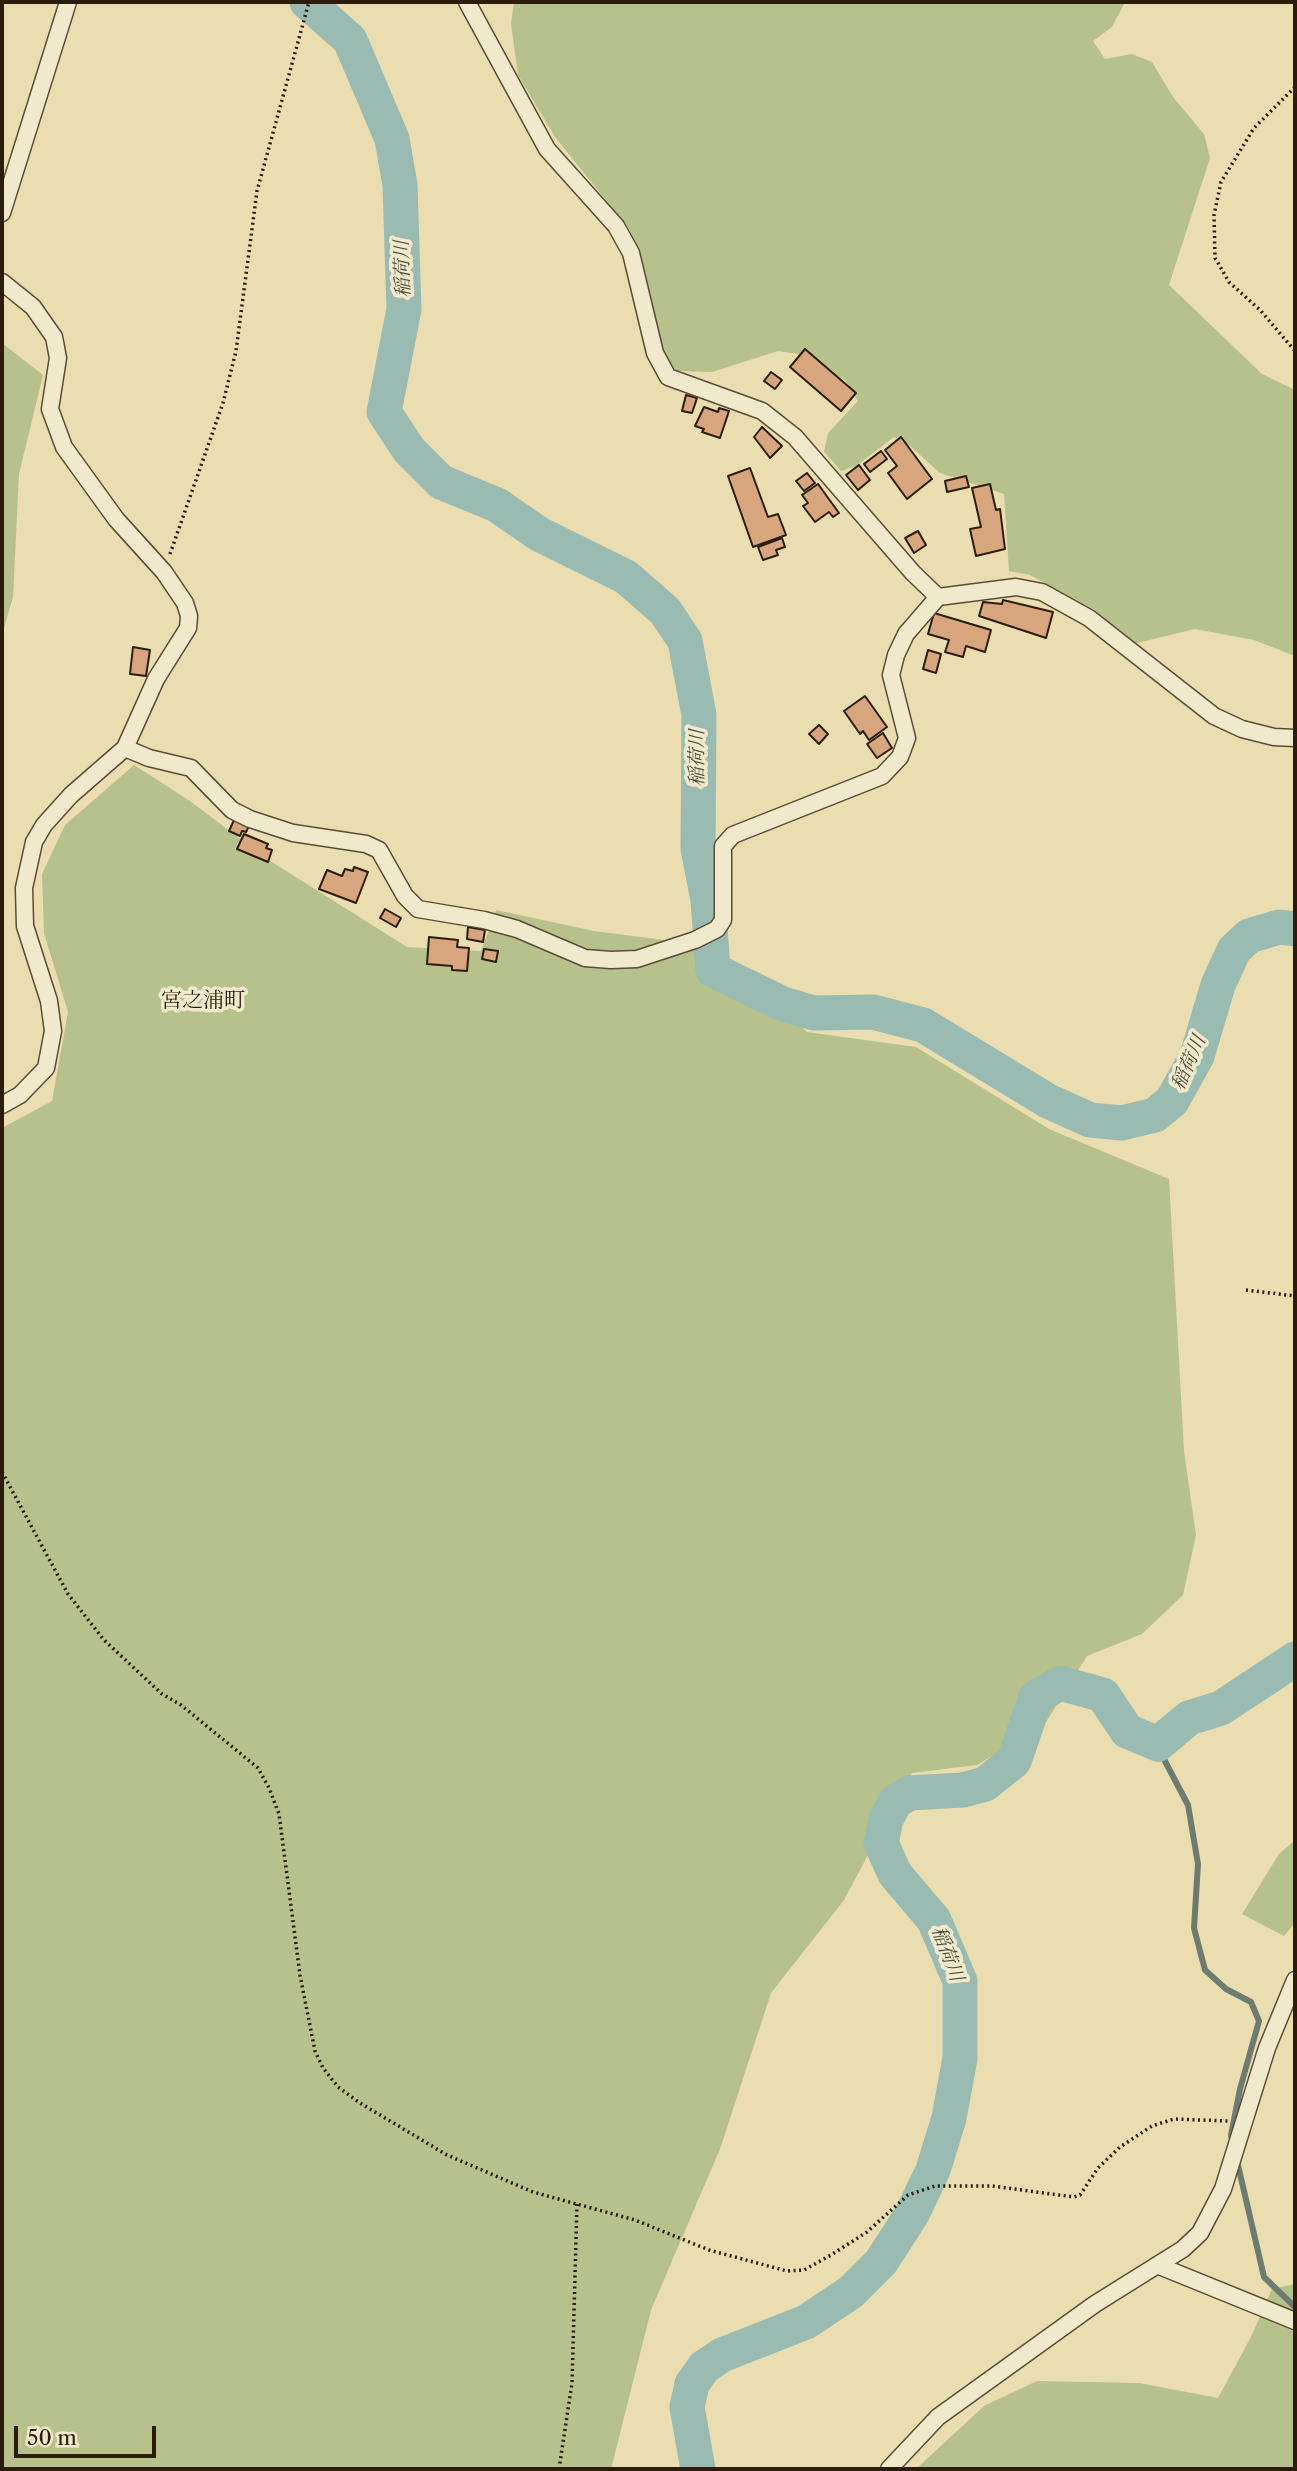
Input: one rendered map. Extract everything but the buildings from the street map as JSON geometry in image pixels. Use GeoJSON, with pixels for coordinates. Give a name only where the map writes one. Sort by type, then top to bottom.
{"type":"FeatureCollection","features":[{"type":"Feature","properties":{"kind":"street"},"geometry":{"type":"LineString","coordinates":[[2,213],[68,2]]}},
{"type":"Feature","properties":{"kind":"street"},"geometry":{"type":"LineString","coordinates":[[467,2],[541,141],[616,226],[626,244],[655,353],[668,377],[762,411],[795,436],[913,573],[938,597]]}},
{"type":"Feature","properties":{"kind":"street"},"geometry":{"type":"LineString","coordinates":[[2,282],[33,307],[54,337],[58,358],[50,408],[64,447],[116,519],[164,572],[185,603],[189,615],[188,628],[156,680],[125,748],[71,795],[44,825],[34,842],[24,888],[25,926],[49,1001],[53,1031],[46,1068],[20,1095],[2,1105]]}},
{"type":"Feature","properties":{"kind":"street"},"geometry":{"type":"LineString","coordinates":[[125,748],[149,758],[191,768],[232,810],[250,819],[293,833],[366,844],[379,850],[405,896],[418,909],[506,926],[585,958],[637,959],[695,940],[717,929],[723,920],[723,846],[733,835],[882,776],[900,757],[906,738],[891,675],[896,654],[906,634],[938,597],[1016,587],[1042,592],[1089,618],[1213,716],[1242,729],[1274,737],[1295,738]]}},
{"type":"Feature","properties":{"kind":"street"},"geometry":{"type":"LineString","coordinates":[[889,2469],[937,2417],[1095,2304],[1183,2249],[1200,2233],[1223,2189],[1266,2048],[1295,1980]]}},
{"type":"Feature","properties":{"kind":"street"},"geometry":{"type":"LineString","coordinates":[[1157,2265],[1295,2321]]}},
{"type":"Feature","properties":{"kind":"path"},"geometry":{"type":"LineString","coordinates":[[164,572],[223,403],[236,351],[257,191],[309,2]]}},
{"type":"Feature","properties":{"kind":"path"},"geometry":{"type":"LineString","coordinates":[[1295,87],[1254,128],[1221,182],[1214,215],[1215,258],[1229,282],[1260,310],[1295,351]]}},
{"type":"Feature","properties":{"kind":"path"},"geometry":{"type":"LineString","coordinates":[[1246,1290],[1295,1296]]}},
{"type":"Feature","properties":{"kind":"path"},"geometry":{"type":"LineString","coordinates":[[2,1472],[68,1594],[104,1640],[162,1694],[181,1705],[258,1768],[269,1788],[279,1814],[300,1975],[315,2050],[331,2077],[360,2103],[447,2155],[533,2192],[635,2220],[709,2250],[787,2271],[804,2270],[867,2232],[908,2195],[935,2186],[992,2186],[1074,2197],[1080,2195],[1098,2168],[1120,2147],[1152,2126],[1174,2119],[1244,2122]]}},
{"type":"Feature","properties":{"kind":"path"},"geometry":{"type":"LineString","coordinates":[[559,2469],[572,2383],[577,2204]]}},
{"type":"Feature","properties":{"kind":"green space"},"geometry":{"type":"Polygon","coordinates":[[[514,2],[1125,2],[1112,27],[1093,41],[1105,59],[1132,54],[1152,62],[1173,97],[1204,134],[1210,158],[1169,285],[1262,374],[1295,390],[1295,656],[1254,640],[1195,629],[1133,644],[1095,610],[1030,575],[1009,571],[1004,494],[940,473],[910,446],[894,437],[856,466],[841,471],[824,452],[828,433],[858,401],[845,380],[798,354],[778,351],[712,372],[677,371],[663,355],[641,256],[629,229],[555,137],[518,75],[511,23],[514,2]]]}},
{"type":"Feature","properties":{"kind":"green space"},"geometry":{"type":"Polygon","coordinates":[[[2,343],[43,375],[19,474],[13,597],[2,635],[2,343]]]}},
{"type":"Feature","properties":{"kind":"green space"},"geometry":{"type":"Polygon","coordinates":[[[134,765],[190,801],[264,857],[407,947],[481,951],[496,910],[594,931],[711,946],[807,1032],[916,1047],[1049,1129],[1169,1179],[1184,1451],[1196,1535],[1183,1595],[1142,1634],[1087,1656],[1045,1724],[977,1765],[912,1773],[844,1900],[771,1993],[720,2149],[651,2310],[611,2469],[2,2469],[2,1128],[52,1101],[68,1012],[44,933],[42,874],[65,825],[134,765]]]}},
{"type":"Feature","properties":{"kind":"green space"},"geometry":{"type":"Polygon","coordinates":[[[1295,1840],[1295,1923],[1284,1936],[1242,1914],[1279,1854],[1295,1840]]]}},
{"type":"Feature","properties":{"kind":"green space"},"geometry":{"type":"Polygon","coordinates":[[[1295,2284],[1295,2469],[916,2469],[984,2406],[1037,2381],[1139,2383],[1218,2398],[1251,2337],[1272,2289],[1295,2284]]]}},
{"type":"Feature","properties":{"kind":"waterway","name":"稲荷川"},"geometry":{"type":"LineString","coordinates":[[307,2],[350,40],[392,139],[400,185],[404,309],[384,412],[409,450],[441,482],[497,505],[539,534],[626,577],[665,611],[685,641],[699,715],[698,849],[708,900],[713,970],[783,1004],[814,1013],[873,1012],[923,1025],[1048,1101],[1090,1120],[1122,1123],[1155,1115],[1172,1101],[1197,1056],[1218,985],[1234,950],[1249,936],[1279,927],[1295,929]]}},
{"type":"Feature","properties":{"kind":"waterway","name":"稲荷川"},"geometry":{"type":"LineString","coordinates":[[698,2469],[687,2407],[692,2384],[704,2367],[722,2355],[806,2322],[851,2292],[881,2262],[912,2214],[933,2170],[949,2118],[960,2058],[960,1981],[934,1920],[895,1874],[881,1843],[886,1819],[896,1801],[909,1793],[963,1790],[985,1784],[1014,1761],[1036,1697],[1060,1683],[1103,1695],[1127,1731],[1158,1744],[1189,1718],[1221,1708],[1295,1659]]}},
{"type":"Feature","properties":{"kind":"waterway"},"geometry":{"type":"LineString","coordinates":[[1156,1744],[1188,1805],[1198,1864],[1194,1928],[1205,1970],[1226,1989],[1251,2002],[1259,2021],[1240,2089],[1231,2135],[1233,2144]]}},
{"type":"Feature","properties":{"kind":"waterway"},"geometry":{"type":"LineString","coordinates":[[1237,2161],[1264,2277],[1295,2307]]}},
{"type":"Feature","properties":{"kind":"district","name":"宮之浦町"},"geometry":{"type":"Point","coordinates":[203,1001]}}]}
